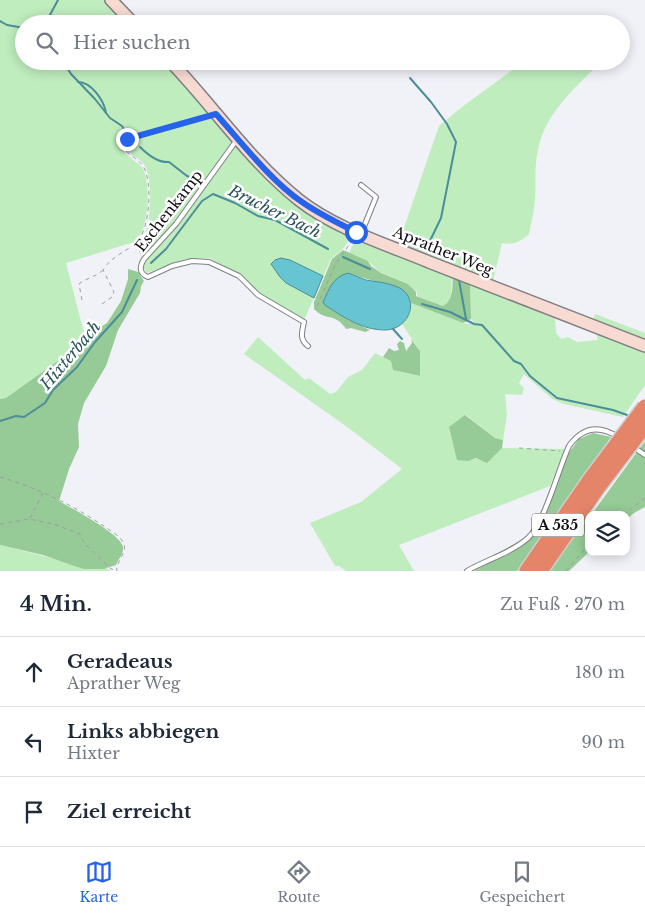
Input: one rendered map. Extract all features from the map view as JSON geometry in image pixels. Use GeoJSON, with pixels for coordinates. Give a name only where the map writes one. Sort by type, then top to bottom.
{"type":"FeatureCollection","features":[{"type":"Feature","properties":{"kind":"highway","name":"A 535"},"geometry":{"type":"LineString","coordinates":[[540,571],[594,483],[645,407]]}},
{"type":"Feature","properties":{"kind":"highway","name":"A 535"},"geometry":{"type":"LineString","coordinates":[[527,571],[594,483],[645,425]]}},
{"type":"Feature","properties":{"kind":"street"},"geometry":{"type":"LineString","coordinates":[[111,0],[125,15]]}},
{"type":"Feature","properties":{"kind":"street","name":"Aprather Weg"},"geometry":{"type":"LineString","coordinates":[[178,70],[279,183],[301,202],[327,218],[359,233],[645,346]]}},
{"type":"Feature","properties":{"kind":"lane","name":"Eschenkamp"},"geometry":{"type":"LineString","coordinates":[[238,138],[176,224],[144,259],[140,271],[148,277],[172,266],[192,261],[209,262],[221,267],[239,276],[258,295],[304,322],[301,338],[308,346]]}},
{"type":"Feature","properties":{"kind":"lane"},"geometry":{"type":"LineString","coordinates":[[359,233],[376,197],[361,185]]}},
{"type":"Feature","properties":{"kind":"lane"},"geometry":{"type":"LineString","coordinates":[[467,571],[509,550],[534,531],[566,453],[575,438],[582,433],[587,430],[610,432],[645,455]]}},
{"type":"Feature","properties":{"kind":"path"},"geometry":{"type":"LineString","coordinates":[[82,300],[78,287],[79,284],[98,275],[113,257],[136,243],[143,233],[146,224],[148,179],[143,166],[123,148],[124,143],[127,139],[216,114]]}},
{"type":"Feature","properties":{"kind":"path"},"geometry":{"type":"LineString","coordinates":[[317,306],[336,263],[359,233]]}},
{"type":"Feature","properties":{"kind":"path"},"geometry":{"type":"LineString","coordinates":[[136,243],[144,259]]}},
{"type":"Feature","properties":{"kind":"path"},"geometry":{"type":"LineString","coordinates":[[102,304],[112,297],[114,292],[103,270]]}},
{"type":"Feature","properties":{"kind":"path"},"geometry":{"type":"LineString","coordinates":[[519,448],[566,453]]}},
{"type":"Feature","properties":{"kind":"path"},"geometry":{"type":"LineString","coordinates":[[0,477],[28,485],[83,512],[124,542],[124,551],[117,570],[111,569],[86,545],[80,534],[54,524],[29,519],[0,524]]}},
{"type":"Feature","properties":{"kind":"path"},"geometry":{"type":"LineString","coordinates":[[29,519],[44,493]]}},
{"type":"Feature","properties":{"kind":"path"},"geometry":{"type":"LineString","coordinates":[[628,511],[645,498]]}},
{"type":"Feature","properties":{"kind":"path"},"geometry":{"type":"LineString","coordinates":[[566,571],[585,549]]}},
{"type":"Feature","properties":{"kind":"green space"},"geometry":{"type":"Polygon","coordinates":[[[0,0],[104,0],[118,15],[15,15],[15,70],[171,70],[210,113],[167,127],[130,136],[122,141],[122,149],[141,166],[146,176],[148,197],[143,229],[134,242],[66,263],[85,337],[62,358],[6,398],[0,399],[0,0]]]}},
{"type":"Feature","properties":{"kind":"green space"},"geometry":{"type":"Polygon","coordinates":[[[593,70],[567,96],[546,127],[541,138],[537,156],[535,200],[529,234],[517,242],[510,244],[502,243],[493,281],[399,242],[439,126],[511,71],[593,70]]]}},
{"type":"Feature","properties":{"kind":"green space"},"geometry":{"type":"Polygon","coordinates":[[[215,118],[234,139],[190,201],[154,247],[145,254],[138,244],[145,234],[149,219],[149,178],[144,164],[130,153],[125,145],[130,140],[138,137],[215,118]]]}},
{"type":"Feature","properties":{"kind":"green space"},"geometry":{"type":"Polygon","coordinates":[[[237,143],[352,236],[343,249],[331,259],[304,320],[262,295],[238,274],[210,258],[185,259],[147,273],[143,268],[147,259],[173,231],[237,143]]]}},
{"type":"Feature","properties":{"kind":"green space"},"geometry":{"type":"Polygon","coordinates":[[[357,236],[452,275],[449,303],[443,306],[417,296],[417,292],[408,284],[380,272],[368,261],[349,253],[357,236]]]}},
{"type":"Feature","properties":{"kind":"green space"},"geometry":{"type":"Polygon","coordinates":[[[343,250],[368,261],[371,266],[381,273],[408,284],[416,292],[416,296],[443,306],[451,297],[453,275],[470,283],[471,319],[463,323],[411,303],[407,297],[392,287],[348,273],[323,302],[348,320],[370,330],[365,332],[351,328],[346,329],[338,321],[324,316],[314,309],[314,302],[332,259],[343,250]]]}},
{"type":"Feature","properties":{"kind":"green space"},"geometry":{"type":"Polygon","coordinates":[[[128,269],[138,272],[144,281],[140,293],[118,330],[106,366],[84,403],[78,424],[79,447],[69,469],[59,501],[114,535],[123,547],[122,554],[116,565],[103,569],[83,569],[43,555],[0,545],[0,399],[6,398],[62,358],[85,337],[107,323],[121,301],[128,279],[128,269]]]}},
{"type":"Feature","properties":{"kind":"green space"},"geometry":{"type":"Polygon","coordinates":[[[470,283],[555,319],[556,333],[561,339],[568,337],[577,342],[598,340],[593,322],[595,314],[645,333],[645,385],[623,417],[564,404],[552,399],[524,374],[519,383],[524,388],[522,395],[505,394],[507,415],[503,440],[495,438],[466,415],[449,428],[458,460],[481,458],[502,448],[565,449],[550,486],[399,545],[414,571],[346,571],[339,566],[335,566],[310,523],[361,502],[402,469],[350,429],[244,354],[258,337],[305,380],[309,378],[330,394],[336,392],[348,377],[362,370],[375,353],[391,361],[393,370],[419,376],[420,351],[402,324],[410,313],[411,303],[463,323],[476,325],[471,319],[470,283]]]}},
{"type":"Feature","properties":{"kind":"green space"},"geometry":{"type":"Polygon","coordinates":[[[411,339],[420,351],[420,376],[393,370],[391,361],[383,357],[389,348],[394,351],[399,350],[397,344],[400,341],[404,343],[406,351],[412,343],[411,339]]]}},
{"type":"Feature","properties":{"kind":"green space"},"geometry":{"type":"Polygon","coordinates":[[[465,415],[495,438],[503,440],[502,448],[487,463],[476,458],[468,461],[457,460],[449,427],[465,415]]]}},
{"type":"Feature","properties":{"kind":"green space"},"geometry":{"type":"Polygon","coordinates":[[[593,433],[611,437],[517,571],[474,571],[517,549],[536,534],[568,454],[579,439],[593,433]]]}},
{"type":"Feature","properties":{"kind":"green space"},"geometry":{"type":"Polygon","coordinates":[[[645,441],[645,507],[630,516],[630,511],[594,511],[645,441]]]}},
{"type":"Feature","properties":{"kind":"green space"},"geometry":{"type":"Polygon","coordinates":[[[585,522],[585,556],[569,571],[549,571],[585,522]]]}},
{"type":"Feature","properties":{"kind":"green space"},"geometry":{"type":"Polygon","coordinates":[[[0,545],[55,559],[83,569],[107,568],[110,571],[0,571],[0,545]]]}},
{"type":"Feature","properties":{"kind":"water"},"geometry":{"type":"Polygon","coordinates":[[[281,258],[290,260],[323,276],[314,298],[286,283],[280,277],[271,264],[281,258]]]}},
{"type":"Feature","properties":{"kind":"water"},"geometry":{"type":"Polygon","coordinates":[[[348,273],[366,280],[390,284],[403,290],[408,296],[410,303],[408,316],[399,326],[392,329],[368,328],[346,318],[325,305],[323,302],[332,284],[339,277],[348,273]]]}},
{"type":"Feature","properties":{"kind":"waterway"},"geometry":{"type":"LineString","coordinates":[[50,15],[58,0]]}},
{"type":"Feature","properties":{"kind":"waterway","name":"Brucher Bach"},"geometry":{"type":"LineString","coordinates":[[0,21],[15,26]]}},
{"type":"Feature","properties":{"kind":"waterway","name":"Brucher Bach"},"geometry":{"type":"LineString","coordinates":[[69,70],[110,118],[122,126],[128,135]]}},
{"type":"Feature","properties":{"kind":"waterway"},"geometry":{"type":"LineString","coordinates":[[410,78],[447,124],[456,142],[441,218],[427,247],[434,251]]}},
{"type":"Feature","properties":{"kind":"waterway","name":"Brucher Bach"},"geometry":{"type":"LineString","coordinates":[[78,82],[92,88],[103,103],[106,113]]}},
{"type":"Feature","properties":{"kind":"waterway","name":"Brucher Bach"},"geometry":{"type":"LineString","coordinates":[[140,147],[157,160],[169,162],[197,182]]}},
{"type":"Feature","properties":{"kind":"waterway","name":"Brucher Bach"},"geometry":{"type":"LineString","coordinates":[[151,263],[166,249],[202,201],[213,194],[235,203],[258,216],[275,220],[328,249]]}},
{"type":"Feature","properties":{"kind":"waterway","name":"Brucher Bach"},"geometry":{"type":"LineString","coordinates":[[343,257],[370,269]]}},
{"type":"Feature","properties":{"kind":"waterway"},"geometry":{"type":"LineString","coordinates":[[452,277],[459,280],[466,319]]}},
{"type":"Feature","properties":{"kind":"waterway","name":"Hixterbach"},"geometry":{"type":"LineString","coordinates":[[0,421],[16,416],[24,417],[45,403],[53,390],[77,367],[95,342],[122,312],[137,280]]}},
{"type":"Feature","properties":{"kind":"waterway","name":"Brucher Bach"},"geometry":{"type":"LineString","coordinates":[[422,304],[450,312],[474,324],[482,325],[514,361],[521,364],[530,376],[557,398],[613,410],[627,415]]}},
{"type":"Feature","properties":{"kind":"waterway"},"geometry":{"type":"LineString","coordinates":[[393,329],[402,339]]}},
{"type":"Feature","properties":{"kind":"route"},"geometry":{"type":"LineString","coordinates":[[127,139],[216,114],[279,183],[301,202],[327,218],[356,232]]}}]}
